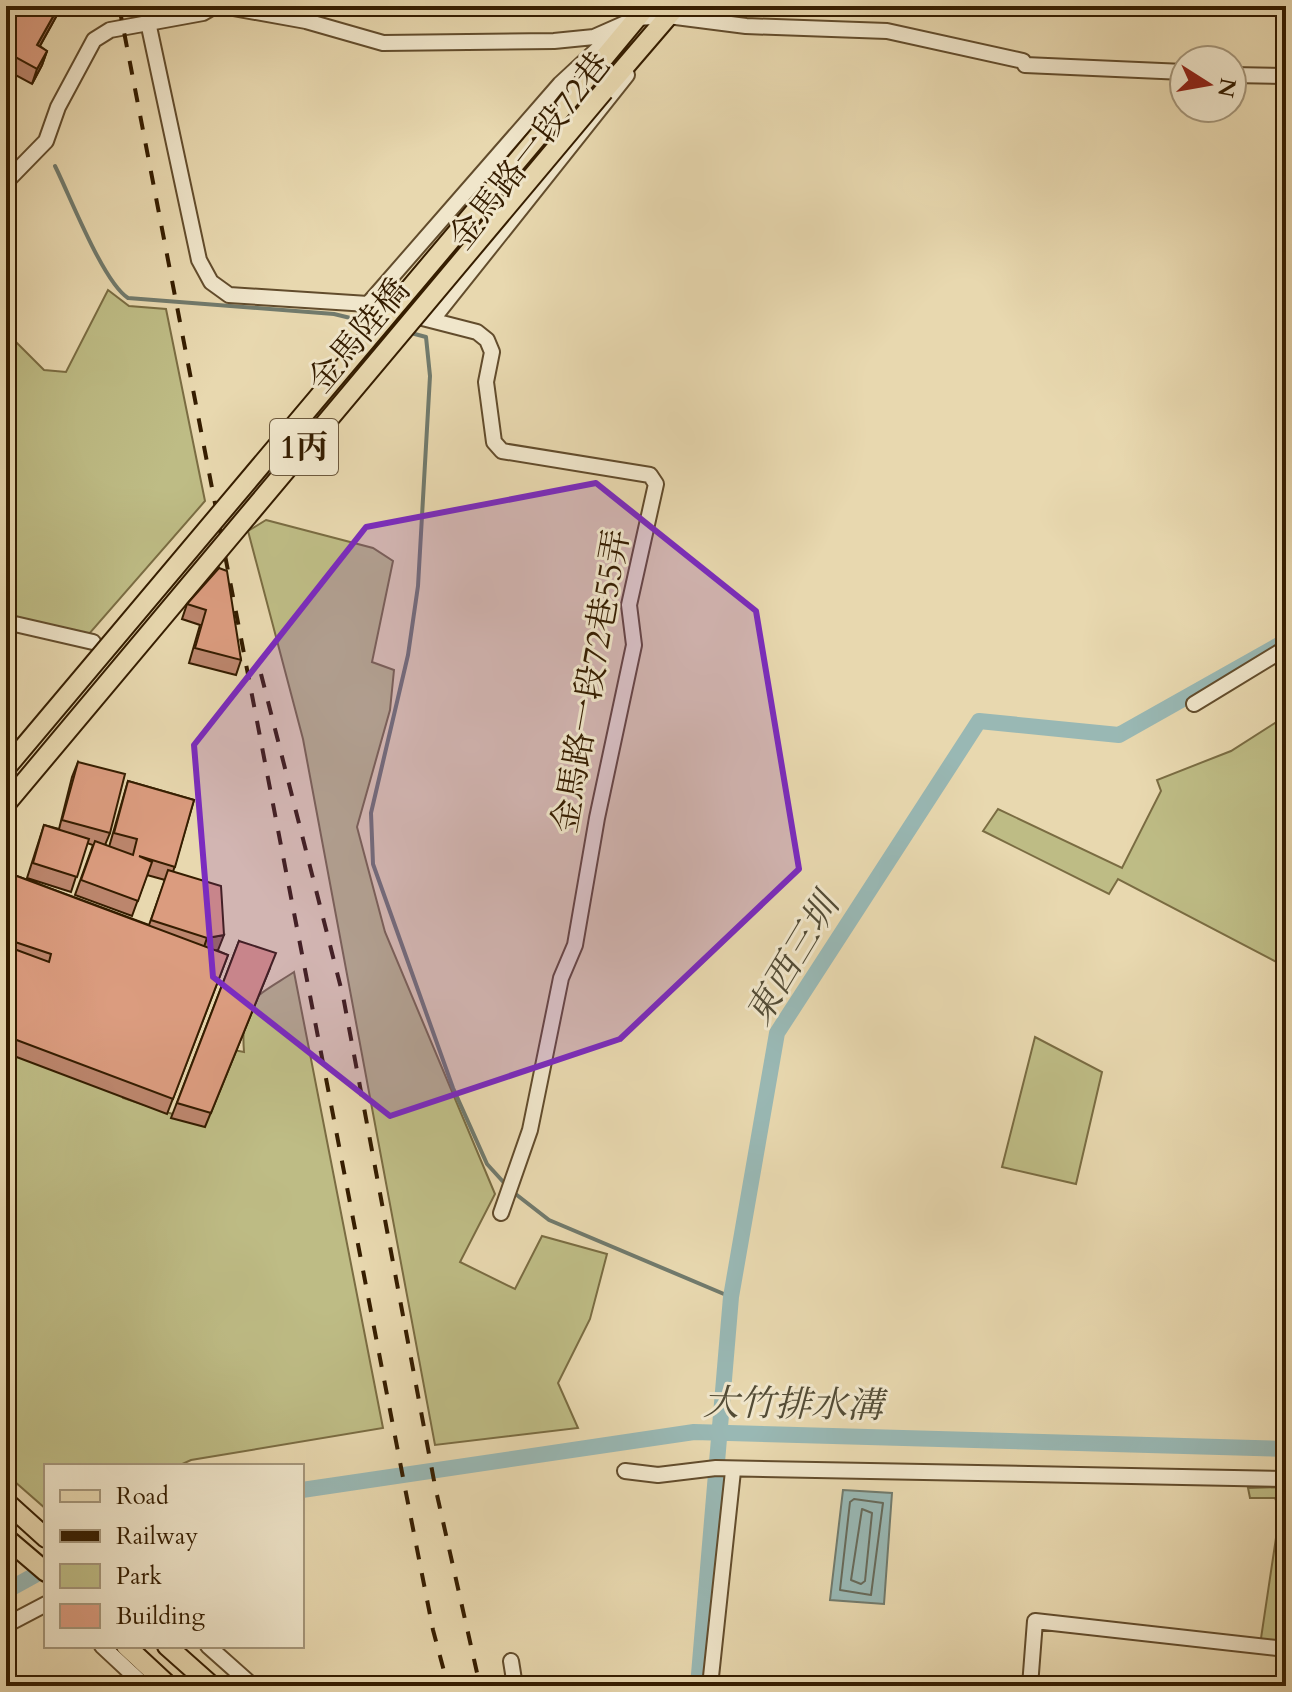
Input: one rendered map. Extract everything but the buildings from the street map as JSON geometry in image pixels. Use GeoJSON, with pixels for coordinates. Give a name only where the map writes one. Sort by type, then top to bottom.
{"type":"FeatureCollection","features":[{"type":"Feature","properties":{"kind":"main road","name":"金馬陸橋"},"geometry":{"type":"LineString","coordinates":[[6,804],[673,11]]}},
{"type":"Feature","properties":{"kind":"main road","name":"金馬陸橋"},"geometry":{"type":"LineString","coordinates":[[6,768],[642,12]]}},
{"type":"Feature","properties":{"kind":"main road"},"geometry":{"type":"LineString","coordinates":[[11,1509],[44,1536]]}},
{"type":"Feature","properties":{"kind":"main road"},"geometry":{"type":"LineString","coordinates":[[6,1538],[44,1570]]}},
{"type":"Feature","properties":{"kind":"main road"},"geometry":{"type":"LineString","coordinates":[[128,1648],[169,1686]]}},
{"type":"Feature","properties":{"kind":"main road"},"geometry":{"type":"LineString","coordinates":[[169,1648],[212,1686]]}},
{"type":"Feature","properties":{"kind":"street"},"geometry":{"type":"LineString","coordinates":[[6,182],[46,141],[58,107],[94,40],[110,30],[203,13],[215,6]]}},
{"type":"Feature","properties":{"kind":"street"},"geometry":{"type":"LineString","coordinates":[[222,6],[306,21],[383,43],[554,41],[594,37],[642,12],[673,11],[746,26],[887,31],[967,47],[1023,61],[1025,65],[1168,71]]}},
{"type":"Feature","properties":{"kind":"street","name":"金馬路一段72巷"},"geometry":{"type":"LineString","coordinates":[[433,319],[615,93],[673,11]]}},
{"type":"Feature","properties":{"kind":"street"},"geometry":{"type":"LineString","coordinates":[[368,304],[560,84],[597,47],[642,12]]}},
{"type":"Feature","properties":{"kind":"street"},"geometry":{"type":"LineString","coordinates":[[148,22],[199,260],[211,282],[229,295],[368,304],[433,319]]}},
{"type":"Feature","properties":{"kind":"street"},"geometry":{"type":"LineString","coordinates":[[1248,75],[1286,76]]}},
{"type":"Feature","properties":{"kind":"street","name":"金馬路一段72巷55弄"},"geometry":{"type":"LineString","coordinates":[[433,319],[477,332],[487,340],[492,352],[486,382],[494,442],[502,451],[650,475],[656,484],[629,605],[634,645],[597,818],[575,945],[561,978],[530,1130],[501,1213]]}},
{"type":"Feature","properties":{"kind":"street"},"geometry":{"type":"LineString","coordinates":[[6,622],[93,642]]}},
{"type":"Feature","properties":{"kind":"street"},"geometry":{"type":"LineString","coordinates":[[1194,704],[1286,648]]}},
{"type":"Feature","properties":{"kind":"street"},"geometry":{"type":"LineString","coordinates":[[625,1471],[658,1475],[716,1468],[733,1471],[1286,1479]]}},
{"type":"Feature","properties":{"kind":"street"},"geometry":{"type":"LineString","coordinates":[[710,1686],[733,1471]]}},
{"type":"Feature","properties":{"kind":"street"},"geometry":{"type":"LineString","coordinates":[[6,1625],[44,1605]]}},
{"type":"Feature","properties":{"kind":"street"},"geometry":{"type":"LineString","coordinates":[[1030,1686],[1035,1621],[1286,1649]]}},
{"type":"Feature","properties":{"kind":"street"},"geometry":{"type":"LineString","coordinates":[[104,1648],[143,1685]]}},
{"type":"Feature","properties":{"kind":"street"},"geometry":{"type":"LineString","coordinates":[[210,1648],[253,1686]]}},
{"type":"Feature","properties":{"kind":"street"},"geometry":{"type":"LineString","coordinates":[[511,1661],[515,1686]]}},
{"type":"Feature","properties":{"kind":"highlighted area"},"geometry":{"type":"Polygon","coordinates":[[[596,483],[756,611],[799,869],[620,1039],[390,1116],[213,977],[194,745],[366,527],[596,483]]]}},
{"type":"Feature","properties":{"kind":"green space"},"geometry":{"type":"Polygon","coordinates":[[[108,290],[129,306],[166,309],[205,501],[89,634],[6,615],[6,364],[16,342],[44,370],[66,372],[108,290]]]}},
{"type":"Feature","properties":{"kind":"green space"},"geometry":{"type":"Polygon","coordinates":[[[266,520],[373,548],[393,561],[372,662],[394,670],[390,710],[357,827],[385,932],[495,1194],[460,1262],[515,1289],[542,1236],[607,1254],[590,1319],[558,1383],[578,1428],[435,1445],[303,739],[248,531],[266,520]]]}},
{"type":"Feature","properties":{"kind":"green space"},"geometry":{"type":"Polygon","coordinates":[[[1286,716],[1286,967],[1118,879],[1109,894],[983,831],[998,809],[1122,868],[1161,791],[1157,780],[1231,751],[1286,716]]]}},
{"type":"Feature","properties":{"kind":"green space"},"geometry":{"type":"Polygon","coordinates":[[[294,972],[383,1428],[191,1460],[182,1464],[44,1464],[44,1507],[6,1474],[6,1042],[118,1081],[123,1098],[185,1118],[234,1050],[244,1052],[244,1021],[248,1010],[252,1002],[294,972]]]}},
{"type":"Feature","properties":{"kind":"green space"},"geometry":{"type":"Polygon","coordinates":[[[1035,1037],[1102,1072],[1076,1184],[1002,1167],[1035,1037]]]}},
{"type":"Feature","properties":{"kind":"green space"},"geometry":{"type":"Polygon","coordinates":[[[1286,1487],[1286,1647],[1260,1645],[1280,1511],[1275,1498],[1250,1498],[1248,1488],[1286,1487]]]}},
{"type":"Feature","properties":{"kind":"water"},"geometry":{"type":"Polygon","coordinates":[[[843,1490],[892,1493],[884,1604],[830,1600],[843,1490]]]}},
{"type":"Feature","properties":{"kind":"waterway"},"geometry":{"type":"LineString","coordinates":[[55,166],[98,257],[118,289],[128,298],[334,314],[371,323]]}},
{"type":"Feature","properties":{"kind":"waterway"},"geometry":{"type":"LineString","coordinates":[[411,333],[426,337],[430,376],[418,586],[408,655],[371,813],[373,864],[453,1088],[487,1164],[507,1186]]}},
{"type":"Feature","properties":{"kind":"waterway","name":"東西三圳"},"geometry":{"type":"LineString","coordinates":[[698,1686],[731,1297],[777,1033],[979,721],[1119,735],[1286,641]]}},
{"type":"Feature","properties":{"kind":"waterway"},"geometry":{"type":"LineString","coordinates":[[513,1192],[549,1220],[731,1297]]}},
{"type":"Feature","properties":{"kind":"waterway","name":"大竹排水溝"},"geometry":{"type":"LineString","coordinates":[[304,1490],[694,1432],[1286,1449]]}},
{"type":"Feature","properties":{"kind":"waterway","name":"大竹排水溝"},"geometry":{"type":"LineString","coordinates":[[6,1591],[44,1570]]}},
{"type":"Feature","properties":{"kind":"railway"},"geometry":{"type":"LineString","coordinates":[[119,6],[406,1493],[433,1630],[448,1686]]}},
{"type":"Feature","properties":{"kind":"railway"},"geometry":{"type":"LineString","coordinates":[[261,674],[343,996],[435,1486],[480,1686]]}}]}
